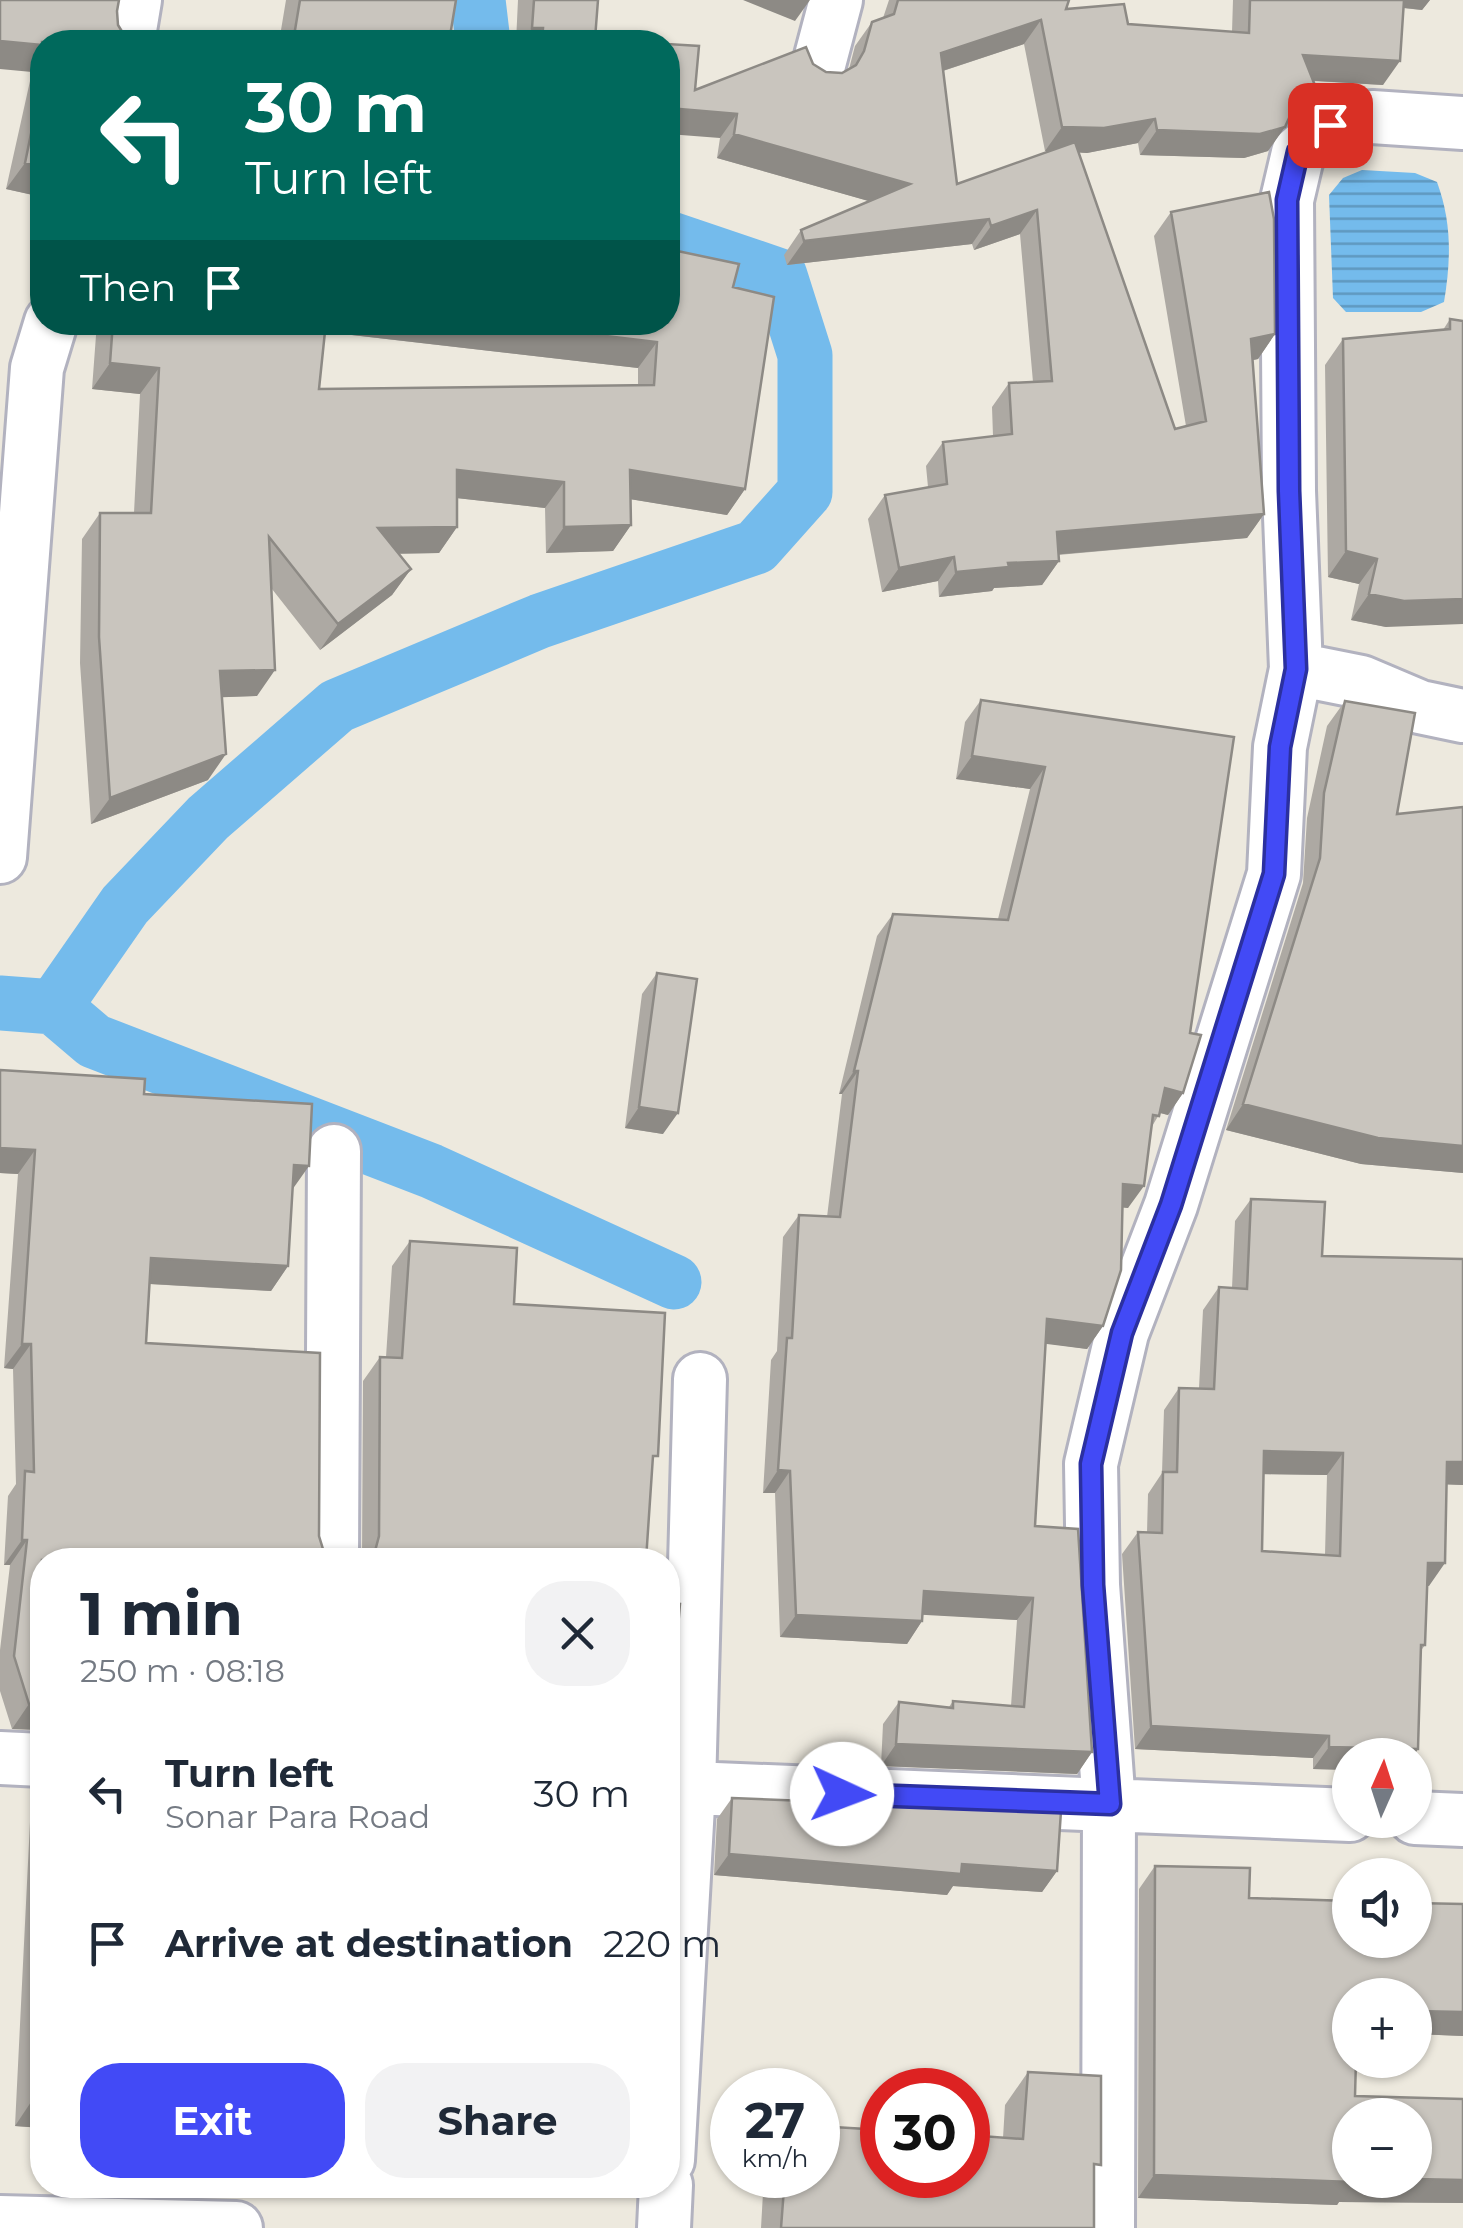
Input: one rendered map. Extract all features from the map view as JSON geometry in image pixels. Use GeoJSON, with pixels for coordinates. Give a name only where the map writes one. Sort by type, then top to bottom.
{"type":"FeatureCollection","features":[{"type":"Feature","properties":{"kind":"street"},"geometry":{"type":"LineString","coordinates":[[130,30],[134,0]]}},
{"type":"Feature","properties":{"kind":"street"},"geometry":{"type":"LineString","coordinates":[[818,68],[836,0]]}},
{"type":"Feature","properties":{"kind":"street"},"geometry":{"type":"LineString","coordinates":[[1108,2228],[1110,1804],[1093,1585],[1091,1464],[1122,1333],[1171,1205],[1274,874],[1280,747],[1296,669],[1289,491],[1287,200],[1298,152],[1330,125],[1372,117],[1463,123]]}},
{"type":"Feature","properties":{"kind":"street"},"geometry":{"type":"LineString","coordinates":[[0,857],[29,350]]}},
{"type":"Feature","properties":{"kind":"street"},"geometry":{"type":"LineString","coordinates":[[1296,669],[1361,682],[1420,707],[1453,717],[1463,716]]}},
{"type":"Feature","properties":{"kind":"street"},"geometry":{"type":"LineString","coordinates":[[332,1548],[334,1151]]}},
{"type":"Feature","properties":{"kind":"street"},"geometry":{"type":"LineString","coordinates":[[680,1750],[700,1379]]}},
{"type":"Feature","properties":{"kind":"street"},"geometry":{"type":"LineString","coordinates":[[0,1758],[30,1759]]}},
{"type":"Feature","properties":{"kind":"street"},"geometry":{"type":"LineString","coordinates":[[680,1787],[1332,1814]]}},
{"type":"Feature","properties":{"kind":"street"},"geometry":{"type":"LineString","coordinates":[[1432,1819],[1463,1820]]}},
{"type":"Feature","properties":{"kind":"street"},"geometry":{"type":"LineString","coordinates":[[664,2228],[665,2198]]}},
{"type":"Feature","properties":{"kind":"street"},"geometry":{"type":"LineString","coordinates":[[0,2222],[236,2228]]}},
{"type":"Feature","properties":{"kind":"water"},"geometry":{"type":"Polygon","coordinates":[[[1362,170],[1415,173],[1437,182],[1449,242],[1444,302],[1421,312],[1346,312],[1333,298],[1329,195],[1343,178],[1362,170]]]}},
{"type":"Feature","properties":{"kind":"building"},"geometry":{"type":"Polygon","coordinates":[[[0,0],[119,0],[121,30],[30,30],[30,44],[0,41],[0,0]]]}},
{"type":"Feature","properties":{"kind":"building"},"geometry":{"type":"Polygon","coordinates":[[[300,0],[456,0],[451,30],[295,30],[300,0]]]}},
{"type":"Feature","properties":{"kind":"building"},"geometry":{"type":"Polygon","coordinates":[[[534,0],[598,0],[596,30],[532,28],[534,0]]]}},
{"type":"Feature","properties":{"kind":"building"},"geometry":{"type":"Polygon","coordinates":[[[898,0],[1069,0],[1066,9],[1124,4],[1128,24],[1249,33],[1250,0],[1404,0],[1400,61],[1303,55],[1316,88],[1294,107],[1285,127],[1260,134],[1157,130],[1155,119],[1104,128],[1062,127],[1041,20],[941,53],[957,184],[1075,142],[1175,429],[1206,421],[1171,212],[1269,192],[1274,219],[1275,334],[1251,339],[1264,514],[1057,532],[1059,561],[1008,563],[1009,567],[956,572],[954,557],[899,568],[885,495],[947,484],[943,442],[1012,434],[1009,383],[1052,381],[1037,210],[991,226],[989,219],[804,241],[801,230],[910,184],[734,134],[737,114],[680,109],[680,45],[699,46],[695,90],[806,47],[813,64],[826,72],[842,73],[856,65],[872,22],[894,14],[898,0]]]}},
{"type":"Feature","properties":{"kind":"building"},"geometry":{"type":"Polygon","coordinates":[[[30,139],[30,164],[25,163],[30,139]]]}},
{"type":"Feature","properties":{"kind":"building"},"geometry":{"type":"Polygon","coordinates":[[[680,252],[739,264],[733,287],[774,297],[745,489],[630,470],[631,525],[564,527],[564,482],[457,470],[457,527],[378,528],[411,569],[338,624],[269,537],[275,670],[220,671],[226,754],[110,798],[99,637],[100,513],[151,513],[159,368],[110,363],[112,335],[325,335],[319,389],[654,385],[657,342],[598,335],[680,335],[680,252]]]}},
{"type":"Feature","properties":{"kind":"building"},"geometry":{"type":"Polygon","coordinates":[[[1450,319],[1463,321],[1463,599],[1404,601],[1369,594],[1377,559],[1346,551],[1343,339],[1450,329],[1450,319]]]}},
{"type":"Feature","properties":{"kind":"building"},"geometry":{"type":"Polygon","coordinates":[[[981,700],[1234,737],[1190,1033],[1201,1035],[1183,1093],[1165,1088],[1159,1116],[1153,1115],[1144,1186],[1123,1184],[1121,1270],[1103,1326],[1047,1319],[1035,1526],[1078,1529],[1092,1752],[896,1744],[899,1702],[953,1708],[953,1701],[1024,1707],[1033,1598],[924,1591],[922,1621],[796,1615],[790,1471],[778,1470],[787,1338],[792,1338],[799,1215],[840,1217],[858,1071],[854,1071],[893,914],[1008,920],[1045,767],[972,756],[981,700]]]}},
{"type":"Feature","properties":{"kind":"building"},"geometry":{"type":"Polygon","coordinates":[[[1345,701],[1415,713],[1397,814],[1463,807],[1463,1146],[1378,1138],[1243,1104],[1320,858],[1324,793],[1345,701]]]}},
{"type":"Feature","properties":{"kind":"building"},"geometry":{"type":"Polygon","coordinates":[[[657,973],[697,979],[678,1113],[639,1107],[657,973]]]}},
{"type":"Feature","properties":{"kind":"building"},"geometry":{"type":"Polygon","coordinates":[[[0,1070],[145,1079],[144,1094],[312,1104],[309,1166],[294,1165],[288,1266],[151,1258],[146,1343],[320,1353],[319,1536],[323,1548],[30,1548],[30,1704],[14,1656],[27,1540],[22,1540],[25,1471],[34,1472],[31,1344],[22,1344],[35,1150],[0,1148],[0,1070]]]}},
{"type":"Feature","properties":{"kind":"building"},"geometry":{"type":"Polygon","coordinates":[[[1251,1199],[1325,1202],[1322,1256],[1463,1259],[1463,1462],[1447,1462],[1445,1563],[1428,1563],[1418,1738],[1332,1738],[1329,1747],[1329,1736],[1151,1726],[1138,1532],[1162,1533],[1163,1472],[1177,1472],[1179,1388],[1214,1389],[1219,1287],[1247,1289],[1251,1199]],[[1264,1451],[1262,1551],[1340,1556],[1343,1453],[1264,1451]]]}},
{"type":"Feature","properties":{"kind":"building"},"geometry":{"type":"Polygon","coordinates":[[[410,1241],[517,1248],[514,1304],[665,1313],[658,1456],[653,1456],[647,1548],[376,1548],[380,1357],[402,1358],[410,1241]]]}},
{"type":"Feature","properties":{"kind":"building"},"geometry":{"type":"Polygon","coordinates":[[[732,1798],[1061,1811],[1057,1871],[962,1864],[961,1874],[729,1854],[732,1798]]]}},
{"type":"Feature","properties":{"kind":"building"},"geometry":{"type":"Polygon","coordinates":[[[1155,1866],[1250,1868],[1249,1898],[1332,1900],[1332,1958],[1432,1958],[1432,1903],[1463,1904],[1463,2012],[1432,2011],[1432,1978],[1332,1978],[1332,2078],[1356,2078],[1355,2096],[1427,2098],[1332,2098],[1332,2181],[1154,2175],[1155,1866]]]}},
{"type":"Feature","properties":{"kind":"building"},"geometry":{"type":"Polygon","coordinates":[[[1028,2072],[1101,2076],[1101,2165],[1094,2164],[1094,2228],[781,2228],[783,2198],[840,2198],[840,2127],[860,2129],[860,2198],[990,2198],[990,2137],[1023,2139],[1028,2072]]]}},
{"type":"Feature","properties":{"kind":"building"},"geometry":{"type":"Polygon","coordinates":[[[1432,2098],[1463,2099],[1463,2180],[1432,2179],[1432,2098]]]}},
{"type":"Feature","properties":{"kind":"waterway"},"geometry":{"type":"LineString","coordinates":[[478,0],[482,30]]}},
{"type":"Feature","properties":{"kind":"waterway"},"geometry":{"type":"LineString","coordinates":[[54,1007],[125,905],[208,818],[337,706],[540,621],[756,547],[805,492],[805,355],[780,276],[680,242]]}},
{"type":"Feature","properties":{"kind":"waterway"},"geometry":{"type":"LineString","coordinates":[[0,1003],[54,1007],[94,1041],[431,1171],[674,1282]]}},
{"type":"Feature","properties":{"kind":"route"},"geometry":{"type":"LineString","coordinates":[[842,1794],[1110,1804],[1093,1585],[1091,1464],[1122,1333],[1171,1205],[1274,874],[1280,747],[1296,669],[1289,491],[1287,200],[1298,152],[1330,125]]}}]}
